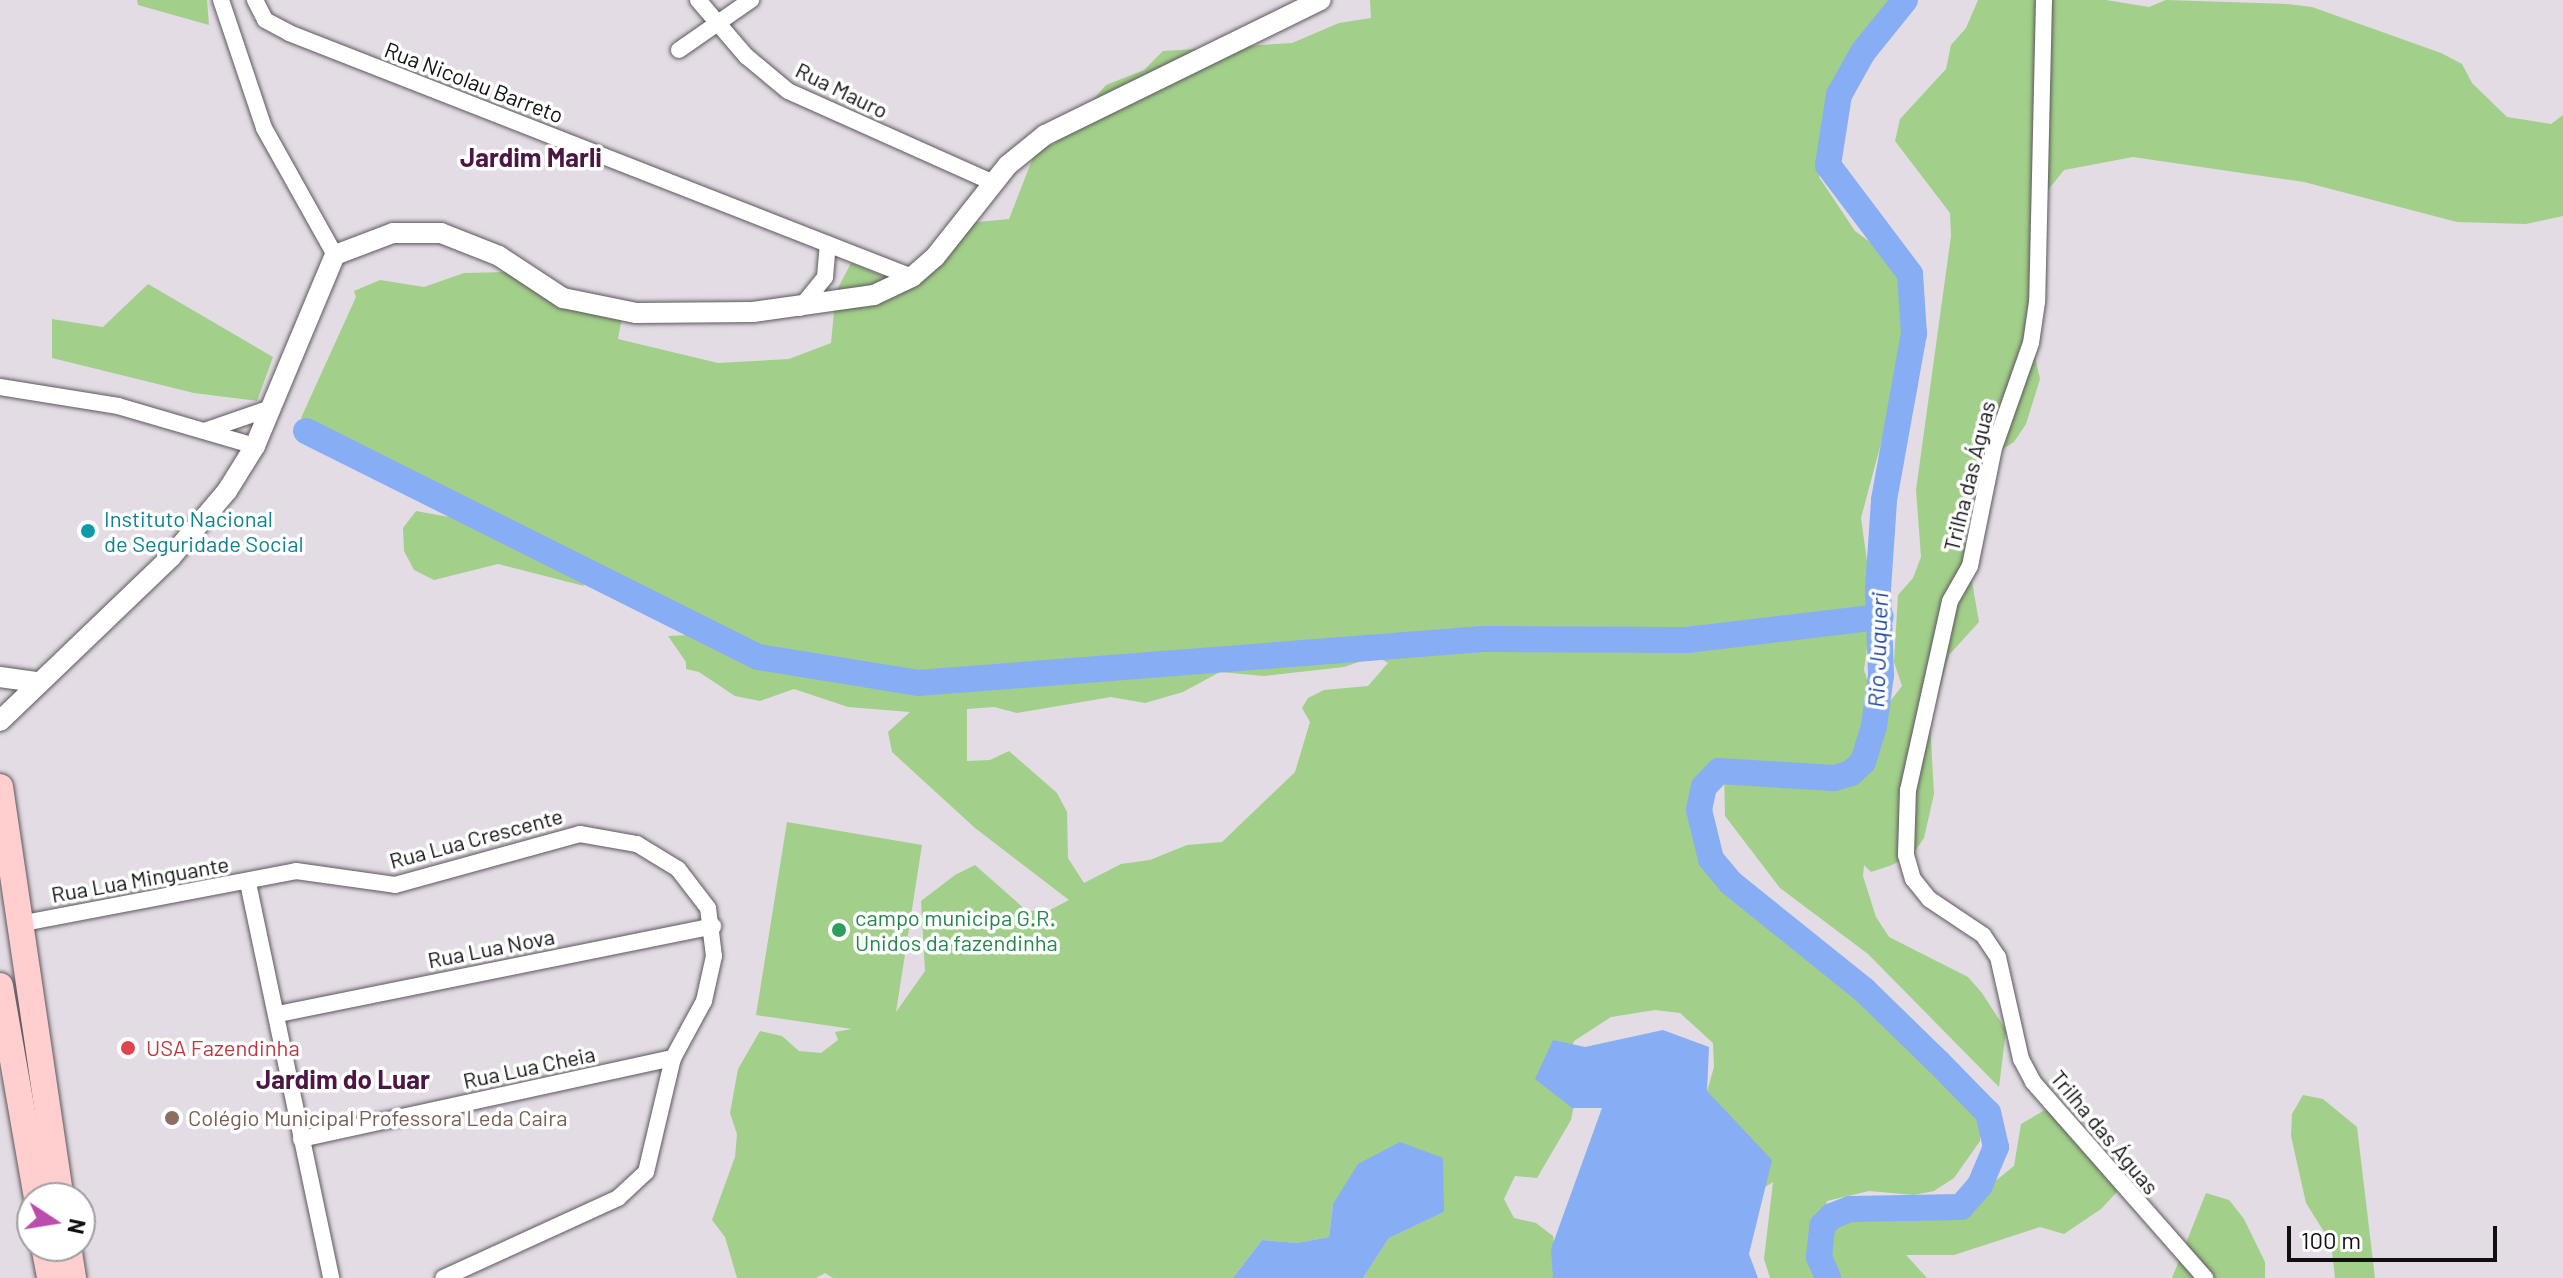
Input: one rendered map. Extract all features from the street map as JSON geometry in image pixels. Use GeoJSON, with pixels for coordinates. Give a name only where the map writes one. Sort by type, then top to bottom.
{"type":"FeatureCollection","features":[{"type":"Feature","properties":{"kind":"main road"},"geometry":{"type":"LineString","coordinates":[[0,787],[59,1182]]}},
{"type":"Feature","properties":{"kind":"main road"},"geometry":{"type":"LineString","coordinates":[[0,986],[34,1182]]}},
{"type":"Feature","properties":{"kind":"street"},"geometry":{"type":"LineString","coordinates":[[221,0],[269,139],[335,255]]}},
{"type":"Feature","properties":{"kind":"street","name":"Rua Nicolau Barreto"},"geometry":{"type":"LineString","coordinates":[[255,0],[265,20],[299,37],[912,277]]}},
{"type":"Feature","properties":{"kind":"street","name":"Rua Mauro"},"geometry":{"type":"LineString","coordinates":[[698,0],[717,25],[788,91],[994,183]]}},
{"type":"Feature","properties":{"kind":"street"},"geometry":{"type":"LineString","coordinates":[[679,50],[751,0]]}},
{"type":"Feature","properties":{"kind":"street"},"geometry":{"type":"LineString","coordinates":[[0,721],[36,682],[180,548],[227,491],[255,446],[335,255],[393,233],[441,233],[499,256],[563,298],[593,308],[699,315],[800,308],[874,295],[912,277],[955,235],[994,183],[1045,135],[1321,0]]}},
{"type":"Feature","properties":{"kind":"street","name":"Trilha das Águas"},"geometry":{"type":"LineString","coordinates":[[2044,0],[2037,302],[2031,343],[1994,448],[1970,566],[1950,601],[1908,790],[1906,855],[1913,879],[1929,899],[1983,935],[1998,957],[2021,1059],[2033,1082],[2205,1278]]}},
{"type":"Feature","properties":{"kind":"street"},"geometry":{"type":"LineString","coordinates":[[800,308],[825,277],[828,244]]}},
{"type":"Feature","properties":{"kind":"street"},"geometry":{"type":"LineString","coordinates":[[0,387],[118,406],[255,446]]}},
{"type":"Feature","properties":{"kind":"street"},"geometry":{"type":"LineString","coordinates":[[207,430],[271,408]]}},
{"type":"Feature","properties":{"kind":"street"},"geometry":{"type":"LineString","coordinates":[[0,677],[36,682]]}},
{"type":"Feature","properties":{"kind":"street","name":"Rua Lua Crescente"},"geometry":{"type":"LineString","coordinates":[[248,883],[317,872],[395,885],[560,835],[601,835],[637,844],[678,869],[700,892],[713,926],[714,956],[704,1001],[673,1058],[652,1159],[640,1181],[618,1198],[443,1278]]}},
{"type":"Feature","properties":{"kind":"street","name":"Rua Lua Minguante"},"geometry":{"type":"LineString","coordinates":[[19,924],[248,883],[278,1014],[331,1278]]}},
{"type":"Feature","properties":{"kind":"street","name":"Rua Lua Nova"},"geometry":{"type":"LineString","coordinates":[[278,1014],[713,926]]}},
{"type":"Feature","properties":{"kind":"street","name":"Rua Lua Cheia"},"geometry":{"type":"LineString","coordinates":[[301,1139],[673,1058]]}},
{"type":"Feature","properties":{"kind":"green space"},"geometry":{"type":"Polygon","coordinates":[[[137,0],[207,0],[209,25],[138,5],[137,0]]]}},
{"type":"Feature","properties":{"kind":"green space"},"geometry":{"type":"Polygon","coordinates":[[[1370,0],[1917,0],[1861,67],[1830,128],[1819,177],[1855,231],[1889,256],[1902,276],[1906,297],[1902,365],[1861,518],[1873,604],[1864,670],[1871,691],[1888,704],[1902,686],[1894,662],[1898,595],[1913,578],[1921,557],[1916,490],[1951,236],[1950,213],[1895,141],[1900,119],[1946,69],[1951,45],[1966,28],[1978,0],[2106,0],[2149,7],[2166,0],[2287,4],[2312,7],[2441,53],[2462,64],[2472,83],[2507,117],[2551,124],[2563,115],[2563,216],[2526,224],[2457,222],[2304,182],[2133,157],[2064,170],[2048,190],[2034,352],[2040,379],[2026,424],[2014,442],[1977,465],[1970,486],[1964,536],[1979,622],[1949,655],[1930,722],[1934,794],[1924,838],[1912,855],[1892,865],[1871,872],[1864,865],[1863,876],[1876,917],[1889,937],[1968,977],[2006,1030],[1999,1087],[1868,954],[1780,888],[1725,816],[1724,770],[1703,774],[1691,791],[1686,812],[1693,834],[1740,890],[1820,940],[1856,971],[1946,1077],[1962,1092],[1984,1097],[1980,1141],[1954,1178],[1934,1191],[1914,1195],[1869,1191],[1827,1201],[1814,1244],[1823,1278],[1770,1278],[1764,1259],[1773,1182],[1750,1197],[1701,1112],[1714,1067],[1713,1043],[1680,1013],[1655,1010],[1611,1017],[1574,1041],[1567,1062],[1576,1095],[1571,1120],[1537,1178],[1515,1176],[1504,1199],[1514,1218],[1536,1223],[1553,1236],[1560,1278],[1363,1278],[1389,1238],[1444,1212],[1333,1204],[1329,1237],[1297,1243],[1262,1240],[1233,1278],[833,1278],[825,1273],[816,1278],[737,1278],[725,1237],[712,1220],[735,1157],[737,1134],[730,1113],[738,1069],[760,1031],[782,1036],[799,1051],[821,1053],[838,1040],[835,1032],[852,1029],[756,1015],[787,822],[922,845],[896,1012],[925,971],[921,901],[955,875],[975,865],[1027,911],[1050,910],[1069,900],[975,828],[892,752],[888,732],[910,712],[848,707],[794,689],[760,701],[735,696],[699,672],[686,669],[686,662],[668,636],[689,635],[692,613],[585,558],[578,565],[584,586],[498,564],[434,580],[414,570],[404,551],[403,528],[416,511],[504,525],[507,519],[301,418],[356,297],[354,291],[380,280],[424,287],[464,273],[510,272],[622,317],[618,339],[718,363],[789,359],[831,343],[836,292],[851,263],[883,276],[922,265],[968,223],[1009,219],[1036,150],[1054,144],[1106,85],[1144,70],[1163,51],[1292,43],[1339,23],[1371,18],[1370,0]],[[1376,656],[1344,667],[1264,676],[1220,672],[1183,692],[1145,703],[1111,697],[1017,713],[994,707],[967,709],[967,761],[990,760],[1009,751],[1057,793],[1067,812],[1068,858],[1084,883],[1121,864],[1150,860],[1187,845],[1222,842],[1295,772],[1310,722],[1302,708],[1308,698],[1324,690],[1368,686],[1388,663],[1376,656]]]}},
{"type":"Feature","properties":{"kind":"green space"},"geometry":{"type":"Polygon","coordinates":[[[148,284],[273,357],[257,401],[194,393],[52,358],[52,319],[103,327],[148,284]]]}},
{"type":"Feature","properties":{"kind":"green space"},"geometry":{"type":"Polygon","coordinates":[[[2303,1095],[2323,1099],[2357,1127],[2375,1278],[2335,1278],[2331,1243],[2306,1203],[2291,1136],[2292,1114],[2303,1095]]]}},
{"type":"Feature","properties":{"kind":"green space"},"geometry":{"type":"Polygon","coordinates":[[[2045,1110],[2065,1123],[2110,1171],[2117,1192],[2101,1209],[2064,1234],[2040,1227],[1954,1255],[1906,1255],[1927,1278],[1834,1278],[1824,1249],[1826,1227],[1867,1213],[1933,1208],[1994,1182],[2014,1166],[2021,1124],[2045,1110]]]}},
{"type":"Feature","properties":{"kind":"green space"},"geometry":{"type":"Polygon","coordinates":[[[2206,1193],[2229,1200],[2244,1219],[2265,1262],[2265,1278],[2172,1278],[2206,1193]]]}},
{"type":"Feature","properties":{"kind":"water"},"geometry":{"type":"Polygon","coordinates":[[[1663,1030],[1709,1047],[1707,1091],[1772,1160],[1749,1254],[1758,1278],[1553,1278],[1551,1249],[1602,1108],[1572,1108],[1535,1079],[1553,1040],[1585,1047],[1663,1030]]]}},
{"type":"Feature","properties":{"kind":"water"},"geometry":{"type":"Polygon","coordinates":[[[1400,1142],[1443,1158],[1444,1212],[1389,1238],[1363,1278],[1233,1278],[1262,1240],[1297,1243],[1329,1237],[1333,1204],[1358,1164],[1400,1142]]]}},
{"type":"Feature","properties":{"kind":"waterway","name":"Rio Juqueri"},"geometry":{"type":"LineString","coordinates":[[1828,1278],[1819,1257],[1822,1226],[1832,1216],[1850,1209],[1961,1207],[1980,1185],[1996,1147],[1988,1113],[1938,1062],[1864,990],[1731,883],[1711,859],[1699,810],[1704,787],[1719,771],[1834,778],[1851,773],[1863,762],[1874,726],[1881,675],[1878,589],[1884,500],[1914,334],[1910,274],[1828,165],[1839,95],[1863,52],[1905,0]]}},
{"type":"Feature","properties":{"kind":"waterway"},"geometry":{"type":"LineString","coordinates":[[306,431],[758,657],[918,683],[1483,639],[1687,640],[1881,617]]}},
{"type":"Feature","properties":{"kind":"place","name":"Instituto Nacional de Seguridade Social"},"geometry":{"type":"Point","coordinates":[88,531]}},
{"type":"Feature","properties":{"kind":"place","name":"campo municipa G.R. Unidos da fazendinha"},"geometry":{"type":"Point","coordinates":[839,930]}},
{"type":"Feature","properties":{"kind":"place","name":"USA Fazendinha"},"geometry":{"type":"Point","coordinates":[128,1048]}},
{"type":"Feature","properties":{"kind":"place","name":"Colégio Municipal Professora Leda Caira"},"geometry":{"type":"Point","coordinates":[172,1118]}},
{"type":"Feature","properties":{"kind":"district","name":"Jardim Marli"},"geometry":{"type":"Point","coordinates":[531,157]}},
{"type":"Feature","properties":{"kind":"district","name":"Jardim do Luar"},"geometry":{"type":"Point","coordinates":[343,1079]}}]}
